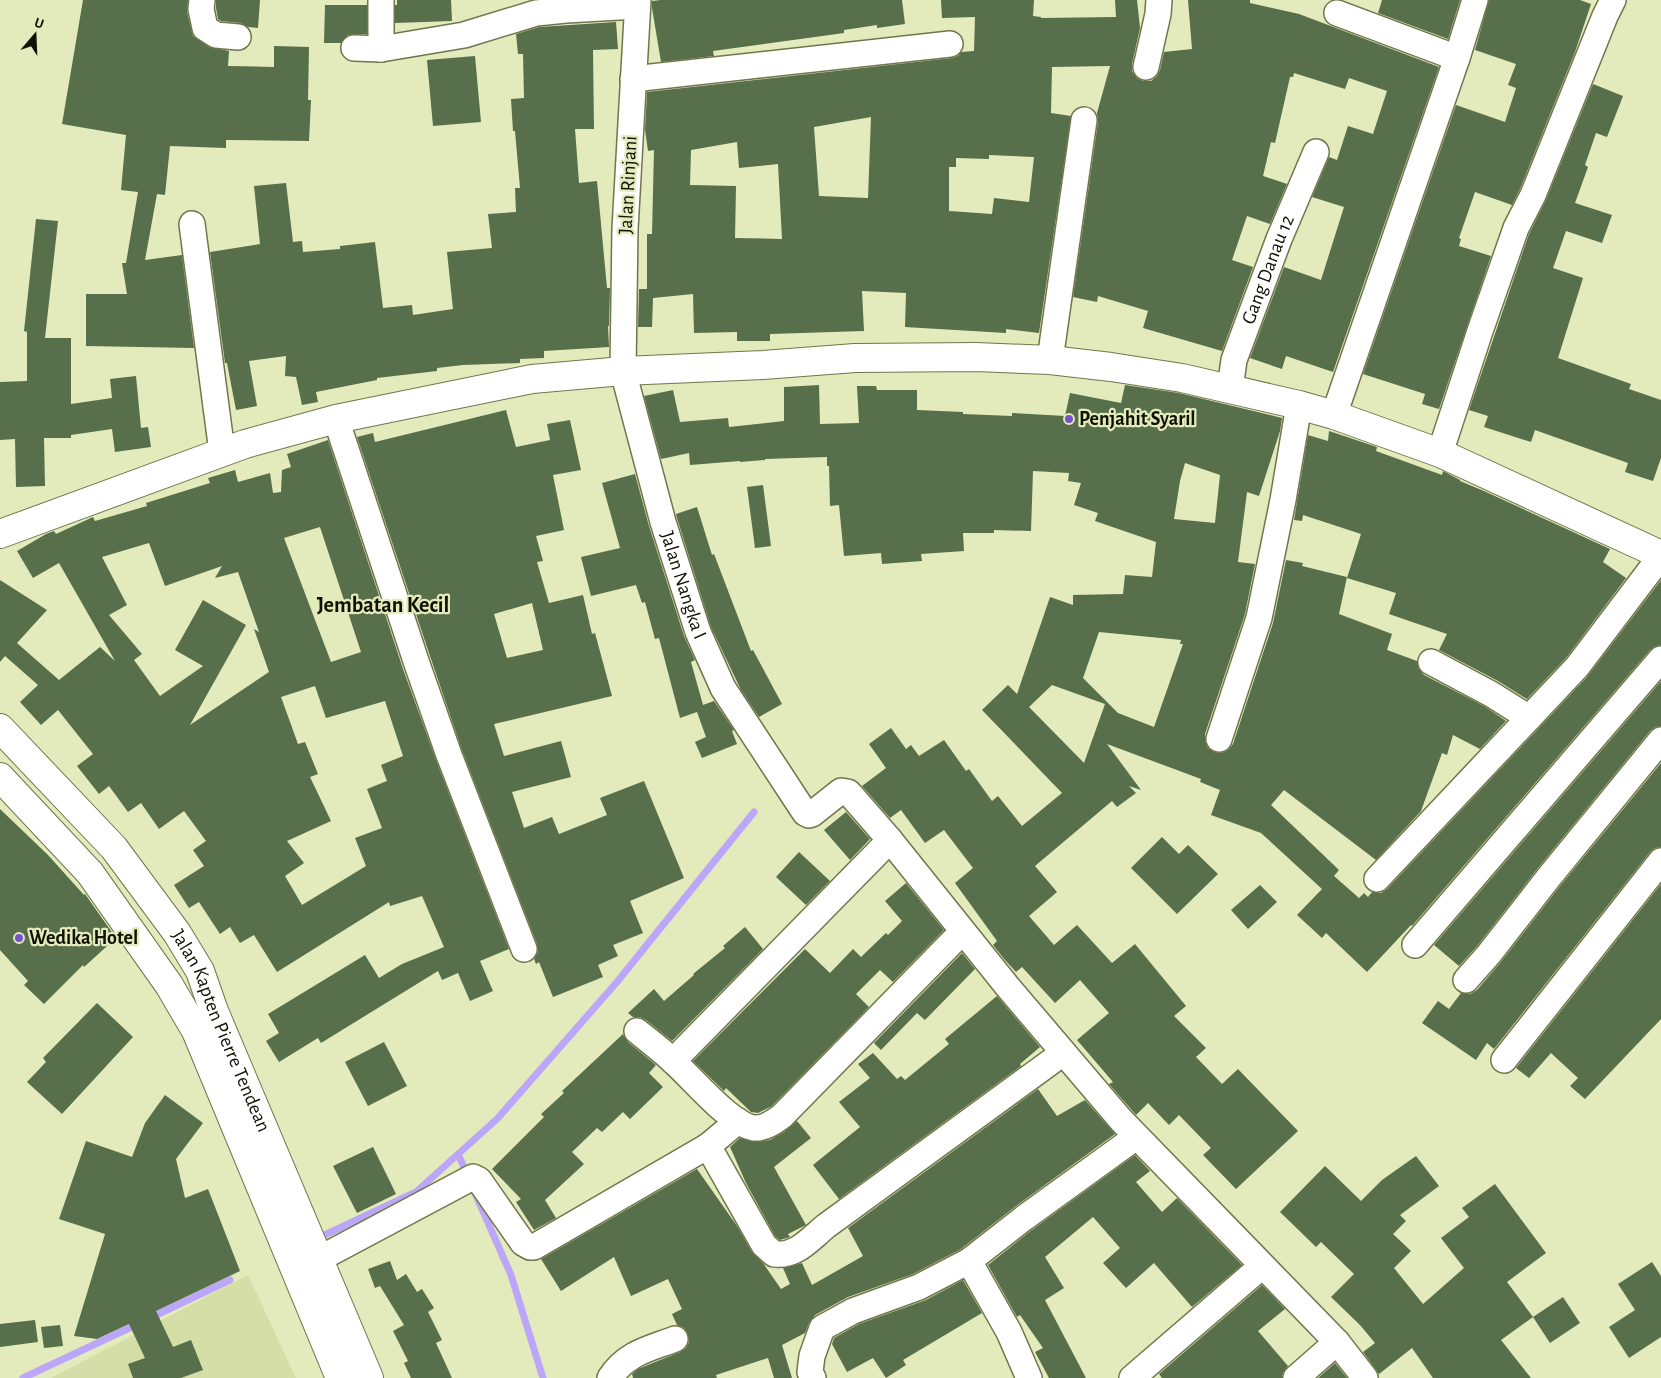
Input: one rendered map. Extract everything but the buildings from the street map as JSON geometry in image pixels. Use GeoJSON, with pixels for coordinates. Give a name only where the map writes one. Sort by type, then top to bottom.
{"type":"FeatureCollection","features":[{"type":"Feature","properties":{"kind":"street"},"geometry":{"type":"LineString","coordinates":[[202,0],[201,9],[205,28],[216,35],[238,37]]}},
{"type":"Feature","properties":{"kind":"street"},"geometry":{"type":"LineString","coordinates":[[381,0],[381,49]]}},
{"type":"Feature","properties":{"kind":"street"},"geometry":{"type":"LineString","coordinates":[[1146,67],[1160,0]]}},
{"type":"Feature","properties":{"kind":"street"},"geometry":{"type":"LineString","coordinates":[[1334,415],[1476,0]]}},
{"type":"Feature","properties":{"kind":"street"},"geometry":{"type":"LineString","coordinates":[[1440,453],[1516,228],[1533,195],[1601,25],[1613,0]]}},
{"type":"Feature","properties":{"kind":"street"},"geometry":{"type":"LineString","coordinates":[[354,48],[381,49],[464,35],[536,14],[638,3]]}},
{"type":"Feature","properties":{"kind":"street","name":"Jalan Rinjani"},"geometry":{"type":"LineString","coordinates":[[623,371],[625,229],[638,3]]}},
{"type":"Feature","properties":{"kind":"street"},"geometry":{"type":"LineString","coordinates":[[1337,13],[1457,58]]}},
{"type":"Feature","properties":{"kind":"street"},"geometry":{"type":"LineString","coordinates":[[633,79],[950,44]]}},
{"type":"Feature","properties":{"kind":"street"},"geometry":{"type":"LineString","coordinates":[[1050,360],[1084,120]]}},
{"type":"Feature","properties":{"kind":"street","name":"Gang Danau 12"},"geometry":{"type":"LineString","coordinates":[[1230,389],[1234,360],[1316,152]]}},
{"type":"Feature","properties":{"kind":"street"},"geometry":{"type":"LineString","coordinates":[[192,224],[222,452]]}},
{"type":"Feature","properties":{"kind":"street"},"geometry":{"type":"LineString","coordinates":[[0,534],[245,444],[336,419],[532,380],[623,371],[763,365],[855,358],[976,357],[1050,360],[1182,378],[1299,405],[1334,415],[1440,453],[1661,555],[1577,667],[1377,879]]}},
{"type":"Feature","properties":{"kind":"street","name":"Jalan Nangka I"},"geometry":{"type":"LineString","coordinates":[[623,371],[663,522],[698,632],[723,688],[804,813],[809,815],[841,791],[848,792],[890,840]]}},
{"type":"Feature","properties":{"kind":"street"},"geometry":{"type":"LineString","coordinates":[[1218,739],[1259,618],[1283,500],[1299,405]]}},
{"type":"Feature","properties":{"kind":"street"},"geometry":{"type":"LineString","coordinates":[[336,419],[449,755],[524,949]]}},
{"type":"Feature","properties":{"kind":"street"},"geometry":{"type":"LineString","coordinates":[[1415,946],[1661,659]]}},
{"type":"Feature","properties":{"kind":"street"},"geometry":{"type":"LineString","coordinates":[[1431,662],[1491,694],[1529,718]]}},
{"type":"Feature","properties":{"kind":"street","name":"Jalan Kapten Pierre Tendean"},"geometry":{"type":"LineString","coordinates":[[0,728],[114,848],[178,933],[200,971],[214,1011],[369,1378]]}},
{"type":"Feature","properties":{"kind":"street"},"geometry":{"type":"LineString","coordinates":[[1466,980],[1661,740]]}},
{"type":"Feature","properties":{"kind":"street","name":"Jalan Kapten Pierre Tendean"},"geometry":{"type":"LineString","coordinates":[[0,777],[90,873],[169,985],[196,1032],[340,1378]]}},
{"type":"Feature","properties":{"kind":"street"},"geometry":{"type":"LineString","coordinates":[[674,1061],[890,840],[962,932],[1136,1137],[1337,1342],[1366,1378]]}},
{"type":"Feature","properties":{"kind":"street"},"geometry":{"type":"LineString","coordinates":[[1504,1060],[1661,861]]}},
{"type":"Feature","properties":{"kind":"street"},"geometry":{"type":"LineString","coordinates":[[637,1031],[674,1061],[726,1112],[738,1121],[757,1128],[770,1124],[782,1116],[962,932]]}},
{"type":"Feature","properties":{"kind":"street"},"geometry":{"type":"LineString","coordinates":[[708,1146],[764,1245],[774,1254],[788,1255],[796,1251],[826,1226],[1063,1053]]}},
{"type":"Feature","properties":{"kind":"street"},"geometry":{"type":"LineString","coordinates":[[319,1259],[470,1177],[480,1180],[523,1243],[534,1247],[708,1146],[738,1121]]}},
{"type":"Feature","properties":{"kind":"street"},"geometry":{"type":"LineString","coordinates":[[813,1378],[810,1372],[812,1356],[822,1328],[853,1311],[919,1287],[969,1261],[1024,1218],[1136,1137]]}},
{"type":"Feature","properties":{"kind":"street"},"geometry":{"type":"LineString","coordinates":[[969,1261],[1009,1332],[1029,1378]]}},
{"type":"Feature","properties":{"kind":"street"},"geometry":{"type":"LineString","coordinates":[[1132,1378],[1262,1266]]}},
{"type":"Feature","properties":{"kind":"street"},"geometry":{"type":"LineString","coordinates":[[610,1378],[617,1366],[634,1354],[675,1339]]}},
{"type":"Feature","properties":{"kind":"street"},"geometry":{"type":"LineString","coordinates":[[1296,1378],[1337,1342]]}},
{"type":"Feature","properties":{"kind":"shaded area"},"geometry":{"type":"Polygon","coordinates":[[[248,1275],[296,1378],[51,1378],[248,1275]]]}},
{"type":"Feature","properties":{"kind":"waterway"},"geometry":{"type":"LineString","coordinates":[[316,1239],[416,1192],[497,1119],[617,982],[754,812]]}},
{"type":"Feature","properties":{"kind":"waterway"},"geometry":{"type":"LineString","coordinates":[[458,1154],[467,1174]]}},
{"type":"Feature","properties":{"kind":"waterway"},"geometry":{"type":"LineString","coordinates":[[475,1193],[511,1275],[543,1378]]}},
{"type":"Feature","properties":{"kind":"waterway"},"geometry":{"type":"LineString","coordinates":[[150,1318],[230,1280]]}},
{"type":"Feature","properties":{"kind":"waterway"},"geometry":{"type":"LineString","coordinates":[[23,1378],[138,1324]]}},
{"type":"Feature","properties":{"kind":"place","name":"Penjahit Syaril"},"geometry":{"type":"Point","coordinates":[1069,419]}},
{"type":"Feature","properties":{"kind":"place","name":"Wedika Hotel"},"geometry":{"type":"Point","coordinates":[19,938]}},
{"type":"Feature","properties":{"kind":"district","name":"Jembatan Kecil"},"geometry":{"type":"Point","coordinates":[383,605]}}]}
